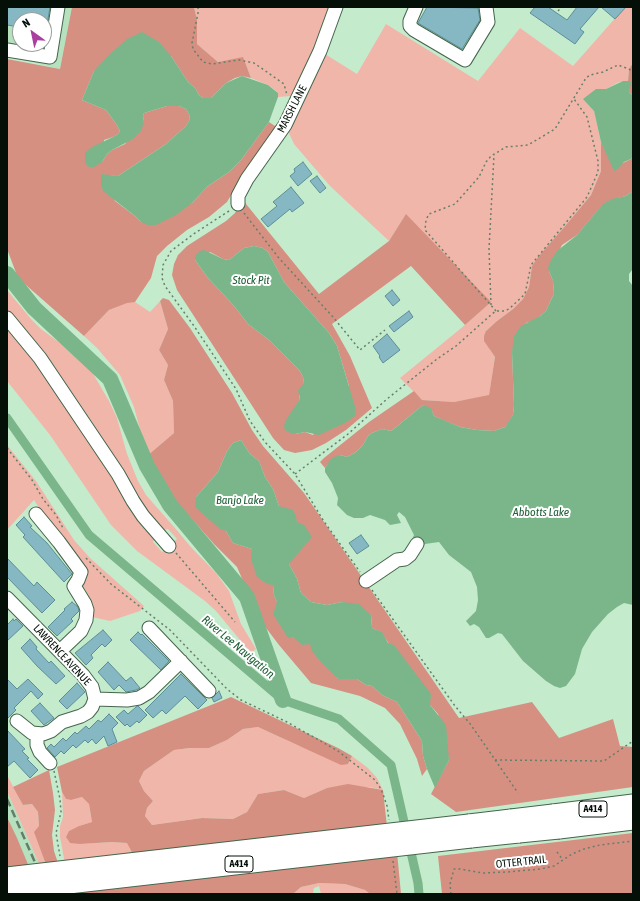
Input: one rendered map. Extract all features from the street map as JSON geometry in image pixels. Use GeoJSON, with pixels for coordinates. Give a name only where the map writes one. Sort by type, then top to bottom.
{"type":"FeatureCollection","features":[{"type":"Feature","properties":{"kind":"highway","name":"A414"},"geometry":{"type":"LineString","coordinates":[[7,877],[515,826],[556,821],[633,804]]}},
{"type":"Feature","properties":{"kind":"highway","name":"A414"},"geometry":{"type":"LineString","coordinates":[[556,821],[633,820]]}},
{"type":"Feature","properties":{"kind":"highway","name":"A414"},"geometry":{"type":"LineString","coordinates":[[7,891],[470,831]]}},
{"type":"Feature","properties":{"kind":"street"},"geometry":{"type":"LineString","coordinates":[[7,50],[50,57],[58,7]]}},
{"type":"Feature","properties":{"kind":"street","name":"MARSH LANE"},"geometry":{"type":"LineString","coordinates":[[238,204],[238,196],[247,179],[285,125],[320,51],[336,7]]}},
{"type":"Feature","properties":{"kind":"street"},"geometry":{"type":"LineString","coordinates":[[416,7],[410,21],[410,26],[414,30],[465,60],[488,22],[486,7]]}},
{"type":"Feature","properties":{"kind":"street"},"geometry":{"type":"LineString","coordinates":[[7,318],[53,376],[118,474],[139,511],[169,546]]}},
{"type":"Feature","properties":{"kind":"street"},"geometry":{"type":"LineString","coordinates":[[36,514],[81,572],[80,577],[74,586],[85,604],[87,610],[86,620],[81,631],[60,651]]}},
{"type":"Feature","properties":{"kind":"street"},"geometry":{"type":"LineString","coordinates":[[366,581],[397,560],[404,559],[410,555],[417,544]]}},
{"type":"Feature","properties":{"kind":"street","name":"LAWRENCE AVENUE"},"geometry":{"type":"LineString","coordinates":[[8,602],[60,651],[89,681],[94,692],[95,699],[92,707],[85,714],[62,722],[47,733],[37,734]]}},
{"type":"Feature","properties":{"kind":"street"},"geometry":{"type":"LineString","coordinates":[[149,628],[209,691]]}},
{"type":"Feature","properties":{"kind":"street"},"geometry":{"type":"LineString","coordinates":[[95,699],[127,700],[139,698],[149,692],[180,661]]}},
{"type":"Feature","properties":{"kind":"street"},"geometry":{"type":"LineString","coordinates":[[18,721],[27,730],[37,734],[37,745],[40,752],[50,763]]}},
{"type":"Feature","properties":{"kind":"path"},"geometry":{"type":"LineString","coordinates":[[198,7],[192,43],[193,49],[203,62],[212,64],[239,60],[254,63],[284,84],[292,110]]}},
{"type":"Feature","properties":{"kind":"path"},"geometry":{"type":"LineString","coordinates":[[558,11],[562,7]]}},
{"type":"Feature","properties":{"kind":"path"},"geometry":{"type":"LineString","coordinates":[[496,311],[425,230],[426,220],[429,214],[455,204],[479,177],[486,162],[494,154],[506,147],[528,145],[555,129],[586,78],[590,75],[618,66],[630,68],[633,72]]}},
{"type":"Feature","properties":{"kind":"path"},"geometry":{"type":"LineString","coordinates":[[295,474],[348,434],[386,399],[456,346],[496,311],[509,309],[525,294],[531,265],[587,198],[598,172],[598,161],[587,117],[574,99]]}},
{"type":"Feature","properties":{"kind":"path"},"geometry":{"type":"LineString","coordinates":[[491,305],[489,249],[494,154]]}},
{"type":"Feature","properties":{"kind":"path"},"geometry":{"type":"LineString","coordinates":[[385,330],[360,350],[333,317],[278,258],[238,204],[171,251],[163,265],[162,278],[165,286],[194,326],[236,390],[250,421],[265,442],[295,474],[323,520],[455,706],[471,725],[518,794]]}},
{"type":"Feature","properties":{"kind":"path"},"geometry":{"type":"LineString","coordinates":[[7,448],[32,480],[65,531]]}},
{"type":"Feature","properties":{"kind":"path"},"geometry":{"type":"LineString","coordinates":[[169,546],[235,622]]}},
{"type":"Feature","properties":{"kind":"path"},"geometry":{"type":"LineString","coordinates":[[82,554],[97,572],[110,584],[170,630],[227,689],[241,700],[287,722],[338,751],[375,780],[381,788],[387,806]]}},
{"type":"Feature","properties":{"kind":"path"},"geometry":{"type":"LineString","coordinates":[[495,760],[604,761],[633,741]]}},
{"type":"Feature","properties":{"kind":"path"},"geometry":{"type":"LineString","coordinates":[[50,763],[55,773],[60,799],[60,812],[56,833],[60,857]]}},
{"type":"Feature","properties":{"kind":"path","name":"OTTER TRAIL"},"geometry":{"type":"LineString","coordinates":[[451,894],[450,884],[454,869],[483,873],[524,871],[554,866],[572,854],[584,849],[600,845],[633,841]]}},
{"type":"Feature","properties":{"kind":"path"},"geometry":{"type":"LineString","coordinates":[[557,852],[563,860]]}},
{"type":"Feature","properties":{"kind":"path"},"geometry":{"type":"LineString","coordinates":[[266,894],[274,894]]}},
{"type":"Feature","properties":{"kind":"shaded area"},"geometry":{"type":"Polygon","coordinates":[[[7,7],[72,7],[60,69],[7,56],[7,7]]]}},
{"type":"Feature","properties":{"kind":"shaded area"},"geometry":{"type":"Polygon","coordinates":[[[72,7],[194,7],[197,20],[197,44],[218,62],[243,57],[251,78],[242,76],[235,78],[226,83],[211,98],[203,98],[188,82],[171,56],[94,71],[82,100],[106,110],[120,131],[113,137],[104,140],[102,162],[107,154],[112,150],[125,144],[144,121],[144,113],[167,106],[179,106],[186,109],[189,114],[190,119],[186,126],[166,144],[118,176],[101,175],[115,201],[141,222],[192,203],[208,186],[229,172],[241,160],[269,122],[278,128],[237,185],[227,202],[209,217],[187,230],[157,256],[151,278],[135,302],[127,303],[109,310],[84,336],[18,278],[7,249],[7,59],[60,69],[72,7]]]}},
{"type":"Feature","properties":{"kind":"shaded area"},"geometry":{"type":"Polygon","coordinates":[[[194,7],[329,7],[311,60],[296,92],[291,96],[278,97],[278,93],[268,85],[251,78],[243,58],[218,62],[197,44],[197,20],[194,7]]]}},
{"type":"Feature","properties":{"kind":"shaded area"},"geometry":{"type":"Polygon","coordinates":[[[625,7],[633,7],[633,63],[629,69],[628,81],[619,82],[606,89],[596,89],[589,104],[594,111],[601,142],[601,171],[591,195],[532,266],[529,287],[523,299],[486,331],[490,350],[495,357],[489,396],[454,402],[422,400],[400,378],[465,325],[490,302],[406,215],[389,241],[330,186],[294,144],[288,131],[325,54],[357,74],[386,24],[478,81],[520,28],[573,66],[625,7]]]}},
{"type":"Feature","properties":{"kind":"shaded area"},"geometry":{"type":"Polygon","coordinates":[[[633,63],[633,96],[629,92],[630,81],[628,81],[629,69],[633,63]]]}},
{"type":"Feature","properties":{"kind":"shaded area"},"geometry":{"type":"Polygon","coordinates":[[[601,142],[606,151],[621,164],[633,158],[633,191],[626,196],[618,198],[600,208],[577,235],[562,245],[549,271],[553,281],[554,294],[546,311],[535,320],[526,323],[512,352],[514,405],[513,415],[505,427],[494,431],[460,427],[434,416],[432,411],[423,405],[391,431],[382,429],[372,433],[356,452],[347,457],[340,455],[325,468],[320,462],[324,458],[369,422],[414,391],[422,400],[454,402],[489,395],[495,357],[484,341],[486,331],[523,299],[529,287],[532,266],[591,195],[601,171],[601,142]]]}},
{"type":"Feature","properties":{"kind":"shaded area"},"geometry":{"type":"Polygon","coordinates":[[[242,199],[319,294],[389,241],[406,214],[491,302],[465,325],[411,266],[332,324],[350,356],[372,408],[346,430],[312,450],[295,453],[284,450],[273,438],[177,290],[172,275],[174,264],[178,255],[187,246],[226,221],[235,213],[242,199]],[[254,246],[244,248],[229,260],[223,259],[210,252],[195,260],[208,278],[235,307],[248,324],[269,340],[300,371],[304,383],[299,396],[300,399],[295,408],[295,434],[305,432],[313,435],[349,386],[337,346],[329,333],[284,282],[268,252],[263,248],[254,246]]]}},
{"type":"Feature","properties":{"kind":"shaded area"},"geometry":{"type":"Polygon","coordinates":[[[7,290],[41,329],[75,354],[92,372],[117,418],[127,454],[138,481],[146,495],[190,546],[216,573],[229,591],[241,624],[256,649],[252,652],[245,646],[216,611],[205,601],[137,551],[111,525],[50,435],[7,381],[7,321],[156,537],[153,542],[162,552],[177,539],[168,529],[161,531],[91,429],[93,423],[81,407],[76,406],[7,312],[7,290]]]}},
{"type":"Feature","properties":{"kind":"shaded area"},"geometry":{"type":"Polygon","coordinates":[[[163,298],[169,300],[190,328],[232,393],[252,430],[263,446],[304,493],[459,718],[532,702],[559,738],[613,719],[620,746],[633,747],[633,787],[456,812],[431,794],[449,760],[438,714],[430,705],[381,632],[372,628],[371,615],[342,602],[327,605],[311,602],[301,593],[297,579],[289,564],[297,522],[279,506],[273,489],[265,477],[259,461],[250,454],[241,440],[233,443],[227,451],[218,472],[196,497],[226,531],[233,543],[252,549],[273,584],[274,595],[293,637],[311,644],[338,679],[357,679],[366,685],[372,686],[382,695],[397,702],[422,741],[423,756],[427,769],[422,776],[417,759],[400,724],[385,708],[360,696],[311,683],[260,620],[237,567],[214,544],[167,491],[156,477],[147,456],[174,433],[173,401],[164,380],[168,365],[159,350],[168,329],[160,301],[163,298]]]}},
{"type":"Feature","properties":{"kind":"shaded area"},"geometry":{"type":"Polygon","coordinates":[[[160,301],[168,329],[159,350],[168,365],[164,380],[173,401],[174,433],[147,456],[134,407],[120,375],[97,348],[84,336],[109,310],[127,302],[135,302],[150,312],[160,301]]]}},
{"type":"Feature","properties":{"kind":"shaded area"},"geometry":{"type":"Polygon","coordinates":[[[7,445],[36,481],[74,540],[90,558],[144,606],[140,611],[110,621],[92,617],[94,612],[93,604],[85,589],[80,585],[55,532],[34,500],[7,530],[7,445]]]}},
{"type":"Feature","properties":{"kind":"shaded area"},"geometry":{"type":"Polygon","coordinates":[[[231,697],[352,756],[348,764],[341,765],[258,727],[243,729],[227,740],[209,748],[174,750],[144,771],[139,781],[144,791],[153,801],[147,808],[145,816],[152,825],[202,818],[233,819],[247,812],[258,794],[284,790],[304,798],[327,788],[348,784],[383,790],[387,827],[134,856],[127,843],[70,843],[66,837],[69,831],[92,822],[89,804],[82,797],[71,800],[66,799],[62,792],[57,767],[231,697]]]}},
{"type":"Feature","properties":{"kind":"shaded area"},"geometry":{"type":"Polygon","coordinates":[[[258,727],[295,744],[348,764],[352,756],[368,768],[377,778],[383,790],[369,787],[327,788],[304,798],[284,790],[258,794],[247,812],[233,819],[202,818],[152,825],[145,816],[147,808],[153,801],[144,791],[139,781],[144,771],[174,750],[209,748],[227,740],[243,729],[258,727]]]}},
{"type":"Feature","properties":{"kind":"shaded area"},"geometry":{"type":"Polygon","coordinates":[[[49,770],[55,810],[52,835],[54,851],[59,866],[47,867],[34,832],[39,826],[38,812],[32,804],[23,805],[13,787],[49,770]]]}},
{"type":"Feature","properties":{"kind":"shaded area"},"geometry":{"type":"Polygon","coordinates":[[[7,775],[23,805],[32,804],[38,812],[39,826],[47,867],[41,868],[7,791],[7,775]]]}},
{"type":"Feature","properties":{"kind":"shaded area"},"geometry":{"type":"Polygon","coordinates":[[[7,791],[41,868],[41,894],[7,817],[7,791]]]}},
{"type":"Feature","properties":{"kind":"shaded area"},"geometry":{"type":"Polygon","coordinates":[[[62,792],[66,799],[71,800],[82,797],[89,804],[92,822],[79,826],[80,844],[112,842],[128,843],[134,856],[65,864],[60,837],[60,826],[63,817],[62,792]]]}},
{"type":"Feature","properties":{"kind":"shaded area"},"geometry":{"type":"Polygon","coordinates":[[[7,817],[17,838],[30,869],[7,870],[7,817]]]}},
{"type":"Feature","properties":{"kind":"shaded area"},"geometry":{"type":"Polygon","coordinates":[[[633,833],[633,894],[442,894],[438,856],[633,833]]]}},
{"type":"Feature","properties":{"kind":"shaded area"},"geometry":{"type":"Polygon","coordinates":[[[397,852],[401,894],[370,894],[365,890],[345,884],[319,883],[301,887],[293,894],[58,894],[397,852]]]}},
{"type":"Feature","properties":{"kind":"shaded area"},"geometry":{"type":"Polygon","coordinates":[[[319,883],[345,884],[365,890],[370,894],[321,894],[319,886],[314,888],[313,894],[293,894],[301,887],[319,883]]]}},
{"type":"Feature","properties":{"kind":"water"},"geometry":{"type":"Polygon","coordinates":[[[142,32],[159,42],[171,56],[188,82],[203,98],[211,98],[226,83],[242,76],[268,85],[278,93],[269,122],[241,160],[229,172],[208,186],[192,203],[176,215],[156,225],[148,225],[141,222],[103,191],[101,185],[101,174],[118,176],[166,144],[186,126],[190,119],[186,109],[179,106],[167,106],[144,113],[144,121],[141,131],[133,139],[112,150],[107,154],[102,162],[94,167],[89,167],[85,163],[85,153],[92,147],[118,134],[120,131],[106,110],[82,100],[94,71],[127,39],[142,32]]]}},
{"type":"Feature","properties":{"kind":"water"},"geometry":{"type":"Polygon","coordinates":[[[623,81],[630,81],[629,92],[633,96],[633,158],[624,162],[614,171],[601,142],[594,111],[583,99],[596,89],[606,89],[623,81]]]}},
{"type":"Feature","properties":{"kind":"water","name":"Abbotts Lake"},"geometry":{"type":"Polygon","coordinates":[[[633,191],[633,269],[629,274],[629,281],[633,286],[633,605],[624,603],[617,607],[608,614],[592,632],[582,649],[575,674],[566,686],[560,688],[546,681],[523,661],[502,634],[498,633],[486,638],[479,627],[474,624],[470,626],[466,621],[476,611],[478,600],[477,587],[471,572],[449,555],[439,542],[425,544],[421,551],[410,544],[414,535],[405,517],[399,512],[397,515],[401,523],[390,525],[385,520],[370,515],[363,518],[354,518],[347,515],[337,505],[338,498],[332,483],[325,472],[325,468],[334,457],[340,455],[347,457],[356,452],[372,433],[382,429],[391,431],[423,405],[431,408],[434,416],[460,427],[494,431],[505,427],[513,415],[514,405],[512,352],[514,336],[521,326],[540,316],[546,311],[554,294],[553,281],[548,268],[551,260],[557,251],[577,235],[603,204],[612,199],[626,196],[633,191]]]}},
{"type":"Feature","properties":{"kind":"water","name":"Stock Pit"},"geometry":{"type":"Polygon","coordinates":[[[254,246],[263,248],[268,252],[284,282],[329,333],[337,346],[356,410],[355,416],[345,423],[319,435],[305,432],[295,434],[285,430],[284,426],[286,420],[300,399],[298,390],[304,383],[300,371],[269,340],[248,324],[235,307],[208,278],[195,260],[196,255],[200,251],[204,250],[223,259],[229,260],[244,248],[254,246]]]}},
{"type":"Feature","properties":{"kind":"water","name":"Banjo Lake"},"geometry":{"type":"Polygon","coordinates":[[[241,440],[250,454],[259,461],[265,477],[273,489],[279,506],[293,510],[297,522],[304,525],[312,537],[289,564],[297,579],[301,593],[311,602],[327,605],[342,602],[359,604],[371,615],[372,628],[382,632],[388,643],[394,645],[431,694],[430,705],[446,725],[449,760],[435,788],[423,756],[422,741],[397,702],[382,695],[372,686],[366,685],[357,679],[338,679],[319,660],[312,651],[310,644],[302,645],[293,637],[288,638],[273,614],[277,602],[274,595],[273,585],[267,584],[257,577],[251,559],[252,549],[233,543],[226,531],[220,529],[195,507],[196,497],[218,472],[227,451],[233,443],[241,440]]]}},
{"type":"Feature","properties":{"kind":"building"},"geometry":{"type":"Polygon","coordinates":[[[7,7],[50,7],[49,12],[12,12],[12,26],[7,25],[7,7]]]}},
{"type":"Feature","properties":{"kind":"building"},"geometry":{"type":"Polygon","coordinates":[[[427,7],[478,8],[480,20],[462,49],[418,23],[427,7]]]}},
{"type":"Feature","properties":{"kind":"building"},"geometry":{"type":"Polygon","coordinates":[[[535,7],[548,7],[567,20],[577,7],[599,7],[580,29],[584,32],[575,44],[530,13],[535,7]]]}},
{"type":"Feature","properties":{"kind":"building"},"geometry":{"type":"Polygon","coordinates":[[[601,7],[626,7],[615,19],[601,7]]]}},
{"type":"Feature","properties":{"kind":"building"},"geometry":{"type":"Polygon","coordinates":[[[303,162],[312,174],[298,186],[290,176],[295,172],[294,169],[303,162]]]}},
{"type":"Feature","properties":{"kind":"building"},"geometry":{"type":"Polygon","coordinates":[[[317,176],[326,188],[320,193],[310,181],[317,176]]]}},
{"type":"Feature","properties":{"kind":"building"},"geometry":{"type":"Polygon","coordinates":[[[291,187],[304,203],[292,212],[290,209],[268,227],[261,219],[277,206],[273,202],[291,187]]]}},
{"type":"Feature","properties":{"kind":"building"},"geometry":{"type":"Polygon","coordinates":[[[392,290],[400,300],[393,306],[385,296],[392,290]]]}},
{"type":"Feature","properties":{"kind":"building"},"geometry":{"type":"Polygon","coordinates":[[[409,311],[413,317],[394,332],[389,326],[409,311]]]}},
{"type":"Feature","properties":{"kind":"building"},"geometry":{"type":"Polygon","coordinates":[[[387,334],[400,350],[383,363],[373,346],[387,334]]]}},
{"type":"Feature","properties":{"kind":"building"},"geometry":{"type":"Polygon","coordinates":[[[24,517],[32,526],[30,527],[47,543],[72,574],[64,582],[23,537],[25,535],[16,525],[24,517]]]}},
{"type":"Feature","properties":{"kind":"building"},"geometry":{"type":"Polygon","coordinates":[[[361,535],[369,546],[357,554],[349,543],[361,535]]]}},
{"type":"Feature","properties":{"kind":"building"},"geometry":{"type":"Polygon","coordinates":[[[7,558],[34,586],[37,582],[55,600],[42,613],[7,577],[7,558]]]}},
{"type":"Feature","properties":{"kind":"building"},"geometry":{"type":"Polygon","coordinates":[[[72,602],[78,607],[79,611],[71,619],[73,621],[57,636],[48,627],[72,602]]]}},
{"type":"Feature","properties":{"kind":"building"},"geometry":{"type":"Polygon","coordinates":[[[13,619],[14,621],[16,619],[23,626],[7,641],[7,625],[13,619]]]}},
{"type":"Feature","properties":{"kind":"building"},"geometry":{"type":"Polygon","coordinates":[[[103,630],[112,640],[105,647],[102,644],[91,655],[93,658],[86,665],[75,653],[103,630]]]}},
{"type":"Feature","properties":{"kind":"building"},"geometry":{"type":"Polygon","coordinates":[[[138,632],[141,635],[142,634],[169,661],[161,670],[130,640],[138,632]]]}},
{"type":"Feature","properties":{"kind":"building"},"geometry":{"type":"Polygon","coordinates":[[[30,639],[37,647],[36,649],[49,663],[51,661],[65,676],[56,684],[21,648],[30,639]]]}},
{"type":"Feature","properties":{"kind":"building"},"geometry":{"type":"Polygon","coordinates":[[[108,662],[126,681],[131,677],[140,688],[126,692],[119,685],[114,690],[98,672],[108,662]]]}},
{"type":"Feature","properties":{"kind":"building"},"geometry":{"type":"Polygon","coordinates":[[[181,674],[207,700],[198,709],[185,696],[166,714],[162,710],[153,718],[145,710],[181,674]]]}},
{"type":"Feature","properties":{"kind":"building"},"geometry":{"type":"Polygon","coordinates":[[[7,679],[17,689],[28,679],[43,694],[38,699],[31,691],[14,708],[16,710],[7,719],[7,679]]]}},
{"type":"Feature","properties":{"kind":"building"},"geometry":{"type":"Polygon","coordinates":[[[77,683],[85,692],[67,709],[59,701],[77,683]]]}},
{"type":"Feature","properties":{"kind":"building"},"geometry":{"type":"Polygon","coordinates":[[[219,691],[222,698],[214,702],[212,698],[219,691]]]}},
{"type":"Feature","properties":{"kind":"building"},"geometry":{"type":"Polygon","coordinates":[[[40,703],[54,718],[44,725],[31,711],[40,703]]]}},
{"type":"Feature","properties":{"kind":"building"},"geometry":{"type":"Polygon","coordinates":[[[138,706],[147,715],[139,723],[137,721],[130,727],[127,724],[125,726],[116,717],[124,710],[128,714],[138,706]]]}},
{"type":"Feature","properties":{"kind":"building"},"geometry":{"type":"Polygon","coordinates":[[[109,714],[118,723],[112,729],[117,742],[108,746],[104,736],[96,744],[92,739],[88,743],[85,740],[76,748],[73,745],[64,754],[61,751],[55,757],[47,748],[51,744],[54,747],[63,738],[66,741],[75,732],[77,734],[86,726],[89,729],[98,720],[101,722],[109,714]]]}},
{"type":"Feature","properties":{"kind":"building"},"geometry":{"type":"Polygon","coordinates":[[[7,730],[25,749],[22,751],[29,758],[27,759],[38,770],[30,778],[14,761],[7,767],[7,730]]]}},
{"type":"Feature","properties":{"kind":"waterway"},"geometry":{"type":"LineString","coordinates":[[7,274],[34,308],[110,379],[147,466],[170,505],[247,597],[283,700]]}},
{"type":"Feature","properties":{"kind":"waterway","name":"River Lee Navigation"},"geometry":{"type":"LineString","coordinates":[[7,418],[89,535],[283,700],[339,719],[391,765],[418,883],[419,894]]}},
{"type":"Feature","properties":{"kind":"railway"},"geometry":{"type":"LineString","coordinates":[[7,799],[49,894]]}}]}
